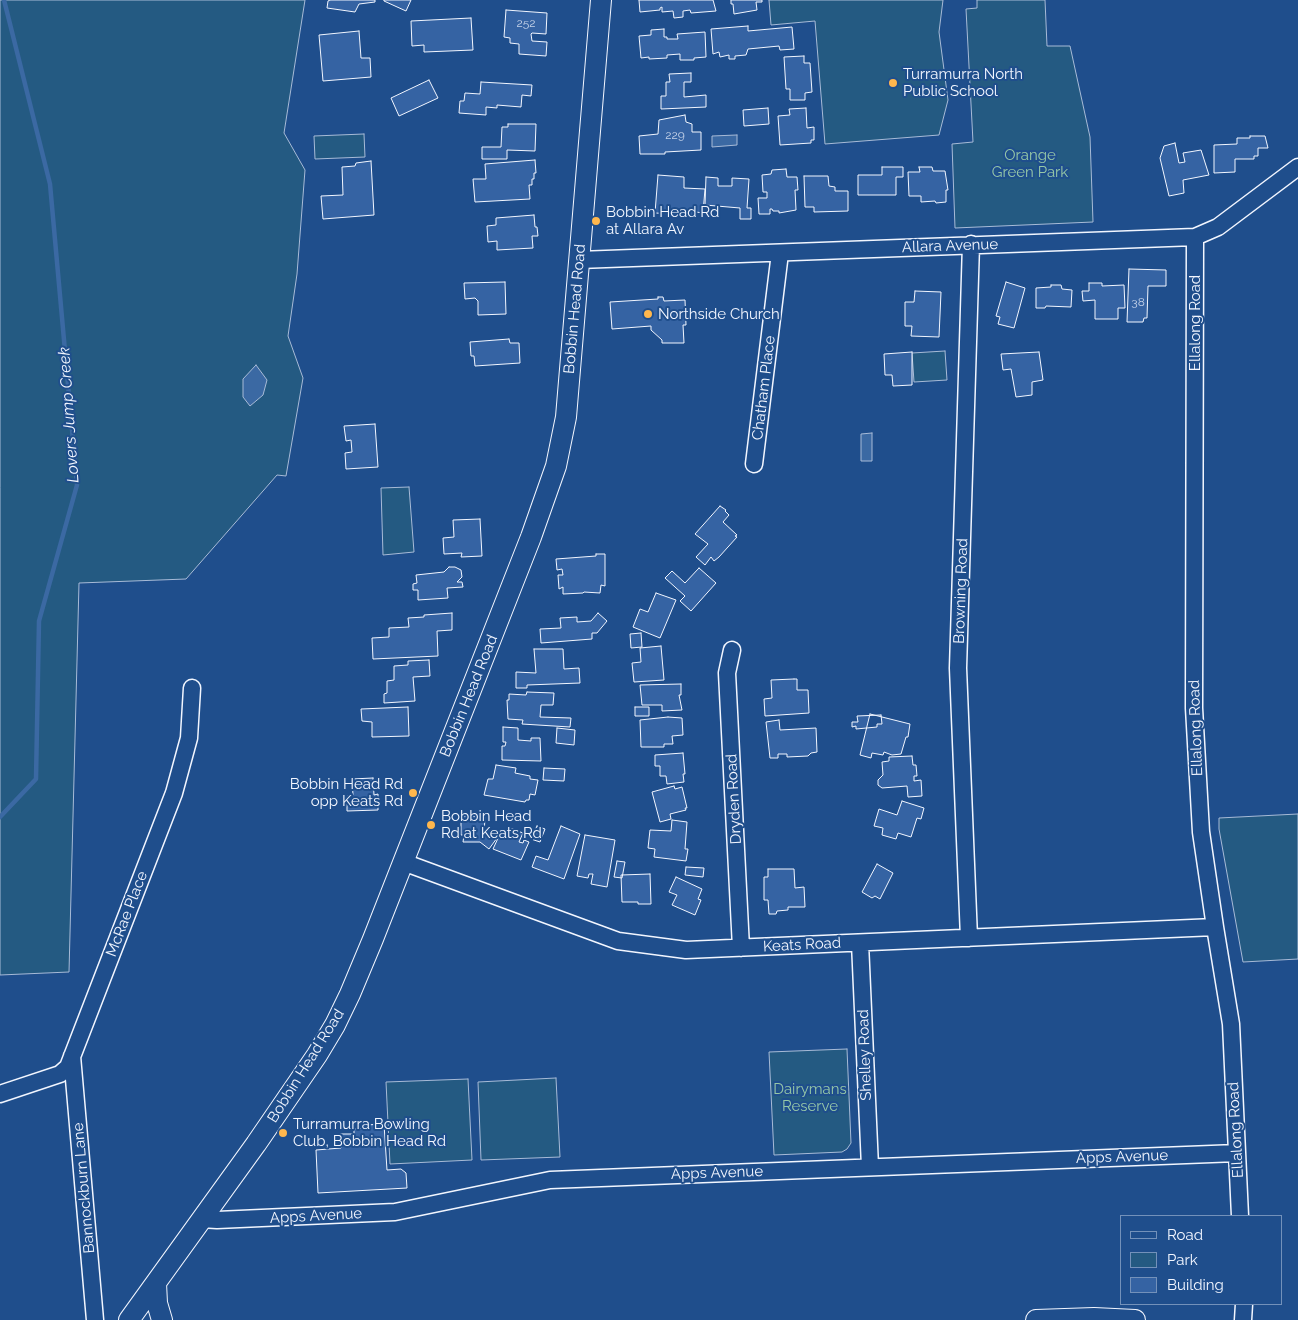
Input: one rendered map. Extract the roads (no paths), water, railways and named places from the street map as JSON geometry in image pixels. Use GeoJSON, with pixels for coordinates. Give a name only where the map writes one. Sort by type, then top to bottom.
{"type":"FeatureCollection","features":[{"type":"Feature","properties":{"kind":"main road","name":"Bobbin Head Road"},"geometry":{"type":"LineString","coordinates":[[129,1320],[256,1144],[335,1025],[350,994],[509,594],[556,466],[566,417],[601,0]]}},
{"type":"Feature","properties":{"kind":"main road"},"geometry":{"type":"LineString","coordinates":[[156,1283],[157,1303],[162,1320]]}},
{"type":"Feature","properties":{"kind":"main road"},"geometry":{"type":"LineString","coordinates":[[1036,1320],[1094,1318],[1135,1320]]}},
{"type":"Feature","properties":{"kind":"street","name":"Allara Avenue"},"geometry":{"type":"LineString","coordinates":[[579,260],[1195,237],[1218,227],[1298,167]]}},
{"type":"Feature","properties":{"kind":"street","name":"Ellalong Road"},"geometry":{"type":"LineString","coordinates":[[1195,237],[1194,708],[1201,832],[1231,1024],[1240,1215]]}},
{"type":"Feature","properties":{"kind":"street","name":"Browning Road"},"geometry":{"type":"LineString","coordinates":[[969,938],[958,668],[971,244]]}},
{"type":"Feature","properties":{"kind":"street","name":"Chatham Place"},"geometry":{"type":"LineString","coordinates":[[754,464],[780,253]]}},
{"type":"Feature","properties":{"kind":"street","name":"Dryden Road"},"geometry":{"type":"LineString","coordinates":[[732,650],[727,673],[741,948]]}},
{"type":"Feature","properties":{"kind":"street","name":"McRae Place"},"geometry":{"type":"LineString","coordinates":[[0,1094],[60,1074],[68,1067],[174,793],[189,738],[192,688]]}},
{"type":"Feature","properties":{"kind":"street","name":"Keats Road"},"geometry":{"type":"LineString","coordinates":[[403,862],[618,941],[686,950],[1215,927]]}},
{"type":"Feature","properties":{"kind":"street","name":"Shelley Road"},"geometry":{"type":"LineString","coordinates":[[860,942],[870,1167]]}},
{"type":"Feature","properties":{"kind":"street","name":"Bannockburn Lane"},"geometry":{"type":"LineString","coordinates":[[72,1056],[95,1320]]}},
{"type":"Feature","properties":{"kind":"street","name":"Apps Avenue"},"geometry":{"type":"LineString","coordinates":[[201,1219],[217,1220],[395,1212],[550,1180],[1237,1153]]}},
{"type":"Feature","properties":{"kind":"street"},"geometry":{"type":"LineString","coordinates":[[1243,1320],[1244,1305]]}},
{"type":"Feature","properties":{"kind":"waterway","name":"Lovers Jump Creek"},"geometry":{"type":"LineString","coordinates":[[0,817],[36,779],[39,621],[77,485],[50,184],[4,0]]}},
{"type":"Feature","properties":{"kind":"place","name":"Turramurra North Public School"},"geometry":{"type":"Point","coordinates":[893,83]}},
{"type":"Feature","properties":{"kind":"place","name":"Bobbin Head Rd at Allara Av"},"geometry":{"type":"Point","coordinates":[596,221]}},
{"type":"Feature","properties":{"kind":"place","name":"Northside Church"},"geometry":{"type":"Point","coordinates":[648,314]}},
{"type":"Feature","properties":{"kind":"place","name":"Bobbin Head Rd opp Keats Rd"},"geometry":{"type":"Point","coordinates":[413,793]}},
{"type":"Feature","properties":{"kind":"place","name":"Bobbin Head Rd at Keats Rd"},"geometry":{"type":"Point","coordinates":[431,825]}},
{"type":"Feature","properties":{"kind":"place","name":"Turramurra Bowling Club, Bobbin Head Rd"},"geometry":{"type":"Point","coordinates":[283,1133]}},
{"type":"Feature","properties":{"kind":"park label","name":"Orange Green Park"},"geometry":{"type":"Point","coordinates":[1030,164]}},
{"type":"Feature","properties":{"kind":"park label","name":"Dairymans Reserve"},"geometry":{"type":"Point","coordinates":[810,1098]}}]}
